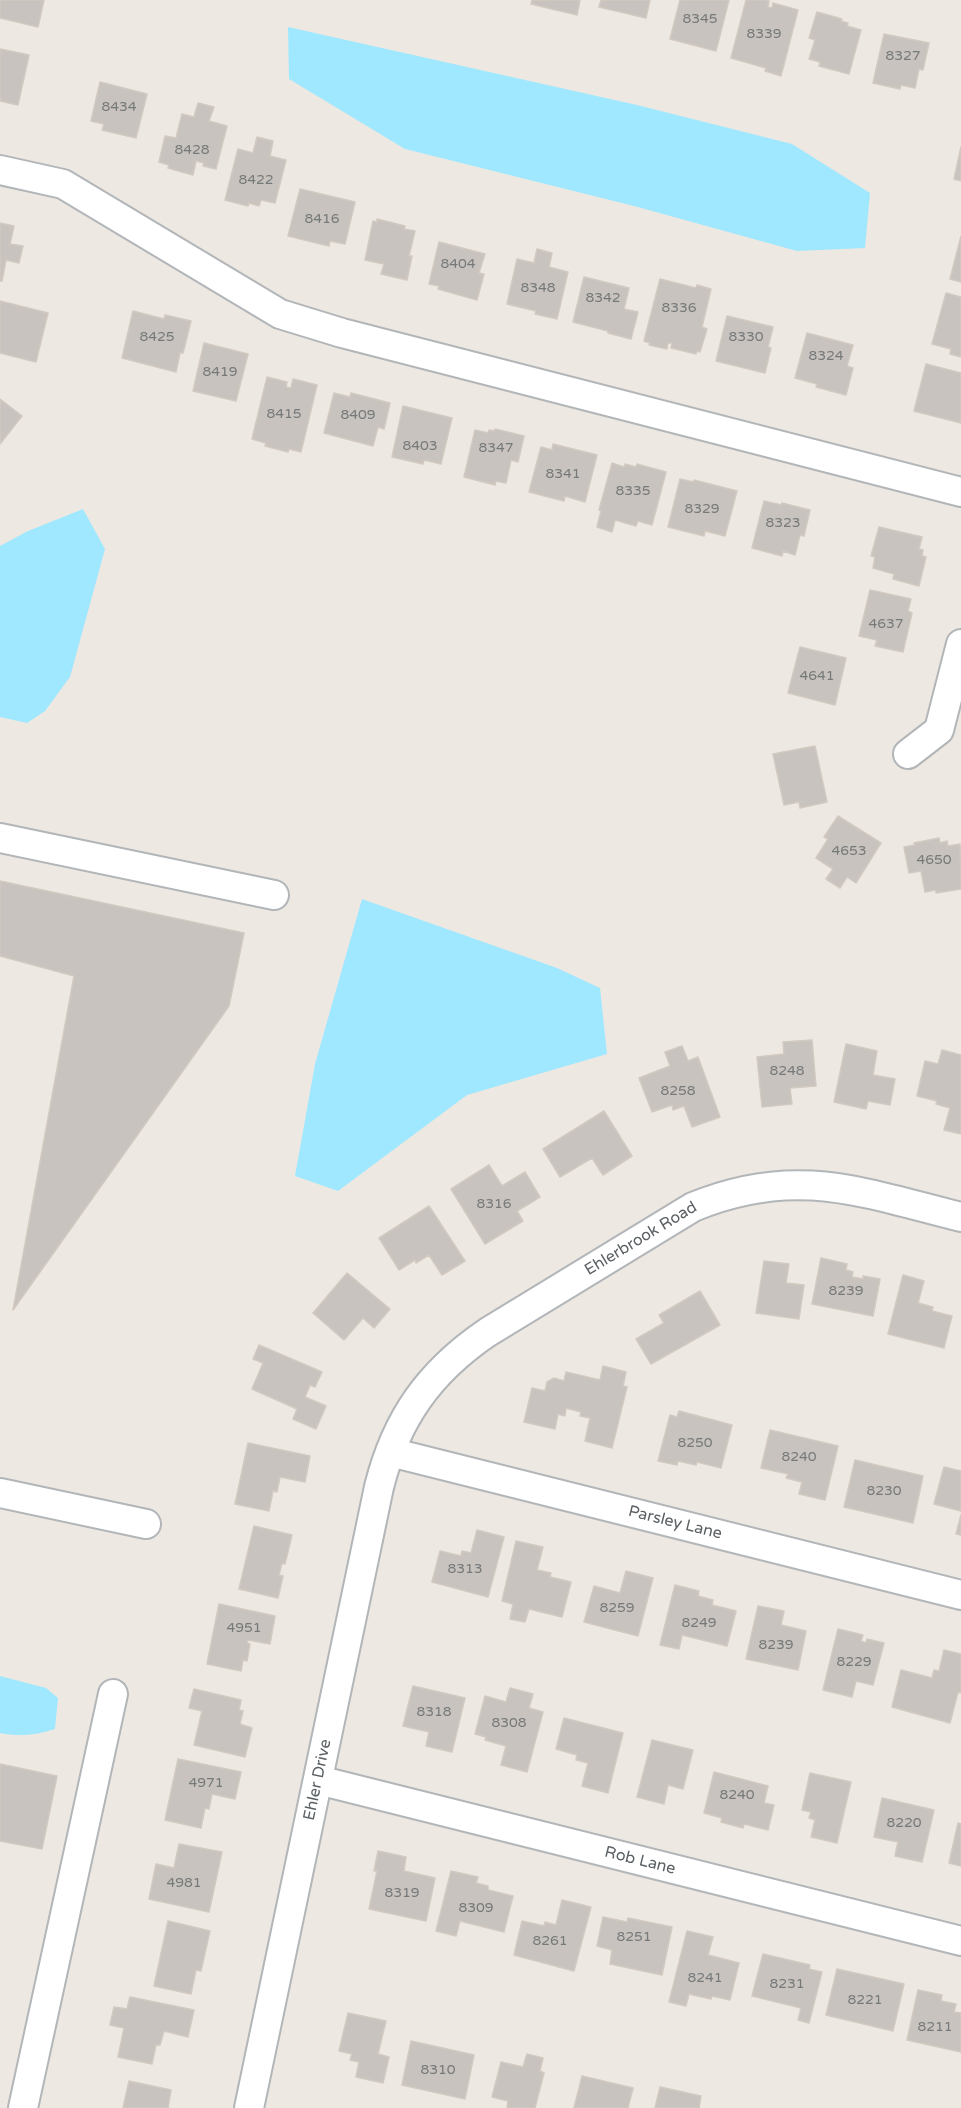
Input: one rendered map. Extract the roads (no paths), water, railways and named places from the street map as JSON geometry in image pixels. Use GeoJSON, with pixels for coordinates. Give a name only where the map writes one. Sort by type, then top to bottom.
{"type":"FeatureCollection","features":[{"type":"Feature","properties":{"kind":"street"},"geometry":{"type":"LineString","coordinates":[[0,170],[63,184],[280,314],[354,336],[961,492]]}},
{"type":"Feature","properties":{"kind":"street"},"geometry":{"type":"LineString","coordinates":[[908,754],[939,730],[961,644]]}},
{"type":"Feature","properties":{"kind":"street"},"geometry":{"type":"LineString","coordinates":[[0,838],[274,895]]}},
{"type":"Feature","properties":{"kind":"street","name":"Ehlerbrook Road"},"geometry":{"type":"LineString","coordinates":[[390,1452],[393,1440],[423,1390],[456,1355],[488,1332],[693,1207],[725,1194],[748,1188],[807,1184],[854,1190],[961,1217]]}},
{"type":"Feature","properties":{"kind":"street","name":"Parsley Lane"},"geometry":{"type":"LineString","coordinates":[[390,1452],[961,1595]]}},
{"type":"Feature","properties":{"kind":"street","name":"Ehler Drive"},"geometry":{"type":"LineString","coordinates":[[249,2108],[379,1487],[390,1452]]}},
{"type":"Feature","properties":{"kind":"street"},"geometry":{"type":"LineString","coordinates":[[0,1493],[146,1524]]}},
{"type":"Feature","properties":{"kind":"street"},"geometry":{"type":"LineString","coordinates":[[23,2108],[113,1694]]}},
{"type":"Feature","properties":{"kind":"street","name":"Rob Lane"},"geometry":{"type":"LineString","coordinates":[[318,1780],[961,1941]]}},
{"type":"Feature","properties":{"kind":"water"},"geometry":{"type":"Polygon","coordinates":[[[288,27],[637,105],[792,144],[870,193],[865,248],[797,251],[634,206],[405,149],[289,79],[288,27]]]}},
{"type":"Feature","properties":{"kind":"water"},"geometry":{"type":"Polygon","coordinates":[[[83,509],[105,549],[70,677],[45,711],[27,723],[0,717],[0,546],[28,531],[83,509]]]}},
{"type":"Feature","properties":{"kind":"water"},"geometry":{"type":"Polygon","coordinates":[[[362,899],[557,968],[600,988],[607,1054],[467,1095],[338,1191],[295,1176],[315,1064],[362,899]]]}},
{"type":"Feature","properties":{"kind":"water"},"geometry":{"type":"Polygon","coordinates":[[[0,1676],[46,1688],[58,1698],[55,1729],[28,1735],[0,1733],[0,1676]]]}}]}
